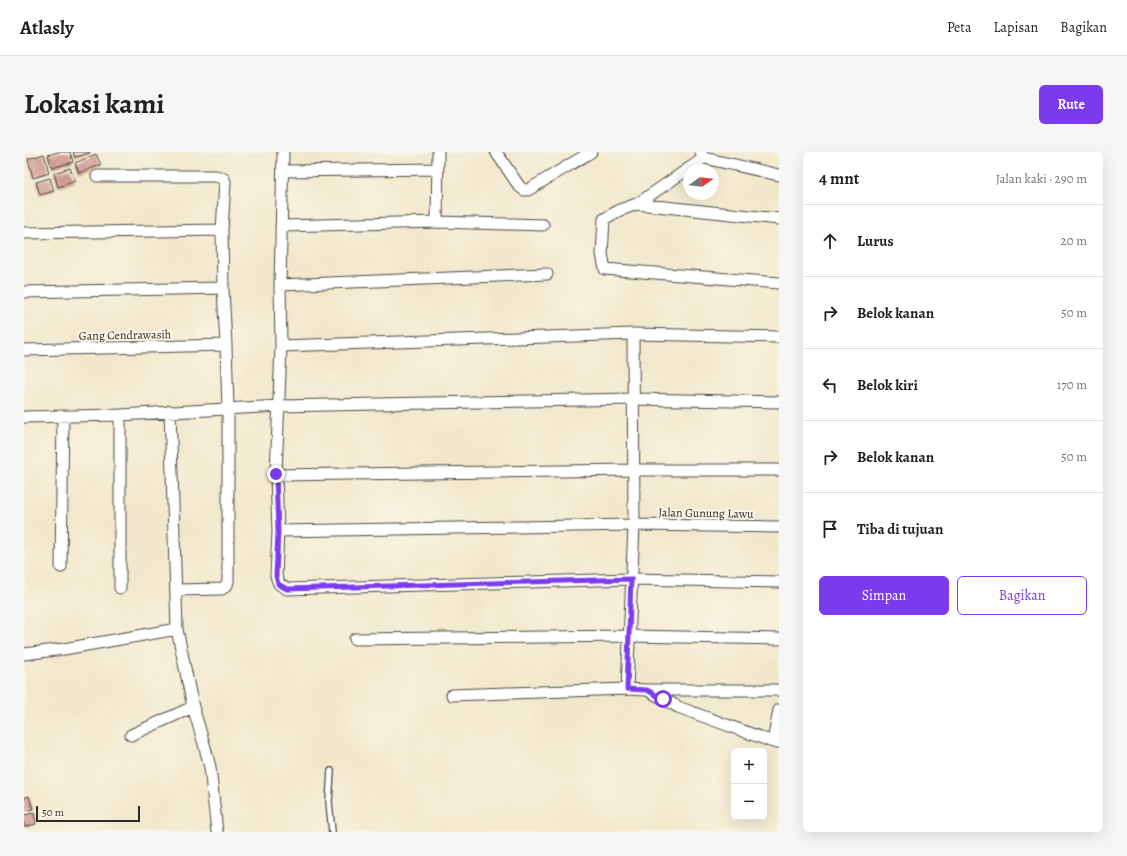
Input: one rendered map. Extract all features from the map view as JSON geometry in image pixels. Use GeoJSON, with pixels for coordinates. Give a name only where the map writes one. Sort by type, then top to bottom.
{"type":"FeatureCollection","features":[{"type":"Feature","properties":{"kind":"street"},"geometry":{"type":"LineString","coordinates":[[284,152],[280,285],[281,346],[276,474],[278,531],[276,576],[278,584],[287,589],[631,579],[779,582]]}},
{"type":"Feature","properties":{"kind":"street"},"geometry":{"type":"LineString","coordinates":[[437,222],[438,152]]}},
{"type":"Feature","properties":{"kind":"street"},"geometry":{"type":"LineString","coordinates":[[496,152],[519,186],[524,190],[528,190],[591,152]]}},
{"type":"Feature","properties":{"kind":"street"},"geometry":{"type":"LineString","coordinates":[[779,174],[702,155],[637,204],[620,210],[604,219],[602,254],[605,269],[779,283]]}},
{"type":"Feature","properties":{"kind":"street"},"geometry":{"type":"LineString","coordinates":[[283,171],[437,169]]}},
{"type":"Feature","properties":{"kind":"street"},"geometry":{"type":"LineString","coordinates":[[97,176],[221,177],[225,182],[222,230],[228,408],[227,585],[222,589],[176,590]]}},
{"type":"Feature","properties":{"kind":"street"},"geometry":{"type":"LineString","coordinates":[[637,204],[779,219]]}},
{"type":"Feature","properties":{"kind":"street"},"geometry":{"type":"LineString","coordinates":[[281,226],[437,222],[543,225]]}},
{"type":"Feature","properties":{"kind":"street"},"geometry":{"type":"LineString","coordinates":[[24,233],[222,230]]}},
{"type":"Feature","properties":{"kind":"street"},"geometry":{"type":"LineString","coordinates":[[280,285],[547,274]]}},
{"type":"Feature","properties":{"kind":"street"},"geometry":{"type":"LineString","coordinates":[[24,292],[223,288]]}},
{"type":"Feature","properties":{"kind":"street"},"geometry":{"type":"LineString","coordinates":[[281,346],[633,334],[779,337]]}},
{"type":"Feature","properties":{"kind":"street"},"geometry":{"type":"LineString","coordinates":[[627,689],[628,636],[634,525],[633,334]]}},
{"type":"Feature","properties":{"kind":"street","name":"Gang Cendrawasih"},"geometry":{"type":"LineString","coordinates":[[24,350],[226,345]]}},
{"type":"Feature","properties":{"kind":"street"},"geometry":{"type":"LineString","coordinates":[[24,417],[120,415],[279,406],[634,399],[779,402]]}},
{"type":"Feature","properties":{"kind":"street"},"geometry":{"type":"LineString","coordinates":[[170,411],[177,629],[193,707],[210,767],[217,832]]}},
{"type":"Feature","properties":{"kind":"street"},"geometry":{"type":"LineString","coordinates":[[120,415],[120,588]]}},
{"type":"Feature","properties":{"kind":"street"},"geometry":{"type":"LineString","coordinates":[[61,567],[63,416]]}},
{"type":"Feature","properties":{"kind":"street"},"geometry":{"type":"LineString","coordinates":[[276,474],[779,470]]}},
{"type":"Feature","properties":{"kind":"street","name":"Jalan Gunung Lawu"},"geometry":{"type":"LineString","coordinates":[[278,531],[634,525],[779,527]]}},
{"type":"Feature","properties":{"kind":"street"},"geometry":{"type":"LineString","coordinates":[[24,654],[64,649],[177,629]]}},
{"type":"Feature","properties":{"kind":"street"},"geometry":{"type":"LineString","coordinates":[[355,639],[628,636],[779,639]]}},
{"type":"Feature","properties":{"kind":"street"},"geometry":{"type":"LineString","coordinates":[[452,696],[627,689],[779,690]]}},
{"type":"Feature","properties":{"kind":"street"},"geometry":{"type":"LineString","coordinates":[[647,690],[678,707],[776,742],[779,710]]}},
{"type":"Feature","properties":{"kind":"street"},"geometry":{"type":"LineString","coordinates":[[131,735],[193,707]]}},
{"type":"Feature","properties":{"kind":"lane"},"geometry":{"type":"LineString","coordinates":[[330,771],[329,802],[332,832]]}},
{"type":"Feature","properties":{"kind":"building"},"geometry":{"type":"Polygon","coordinates":[[[58,152],[70,152],[73,162],[52,168],[48,155],[58,152]]]}},
{"type":"Feature","properties":{"kind":"building"},"geometry":{"type":"Polygon","coordinates":[[[73,152],[90,152],[90,153],[75,157],[73,152]]]}},
{"type":"Feature","properties":{"kind":"building"},"geometry":{"type":"Polygon","coordinates":[[[44,154],[49,173],[33,178],[28,159],[44,154]]]}},
{"type":"Feature","properties":{"kind":"building"},"geometry":{"type":"Polygon","coordinates":[[[96,154],[101,165],[79,173],[75,163],[96,154]]]}},
{"type":"Feature","properties":{"kind":"building"},"geometry":{"type":"Polygon","coordinates":[[[70,168],[75,181],[58,187],[54,173],[70,168]]]}},
{"type":"Feature","properties":{"kind":"building"},"geometry":{"type":"Polygon","coordinates":[[[50,178],[54,191],[40,195],[36,182],[50,178]]]}},
{"type":"Feature","properties":{"kind":"building"},"geometry":{"type":"Polygon","coordinates":[[[29,796],[33,809],[24,811],[24,798],[29,796]]]}},
{"type":"Feature","properties":{"kind":"building"},"geometry":{"type":"Polygon","coordinates":[[[34,813],[36,824],[24,827],[24,815],[34,813]]]}},
{"type":"Feature","properties":{"kind":"route"},"geometry":{"type":"LineString","coordinates":[[276,474],[278,531],[276,576],[278,584],[287,589],[631,579],[627,689],[647,690],[663,699]]}}]}
